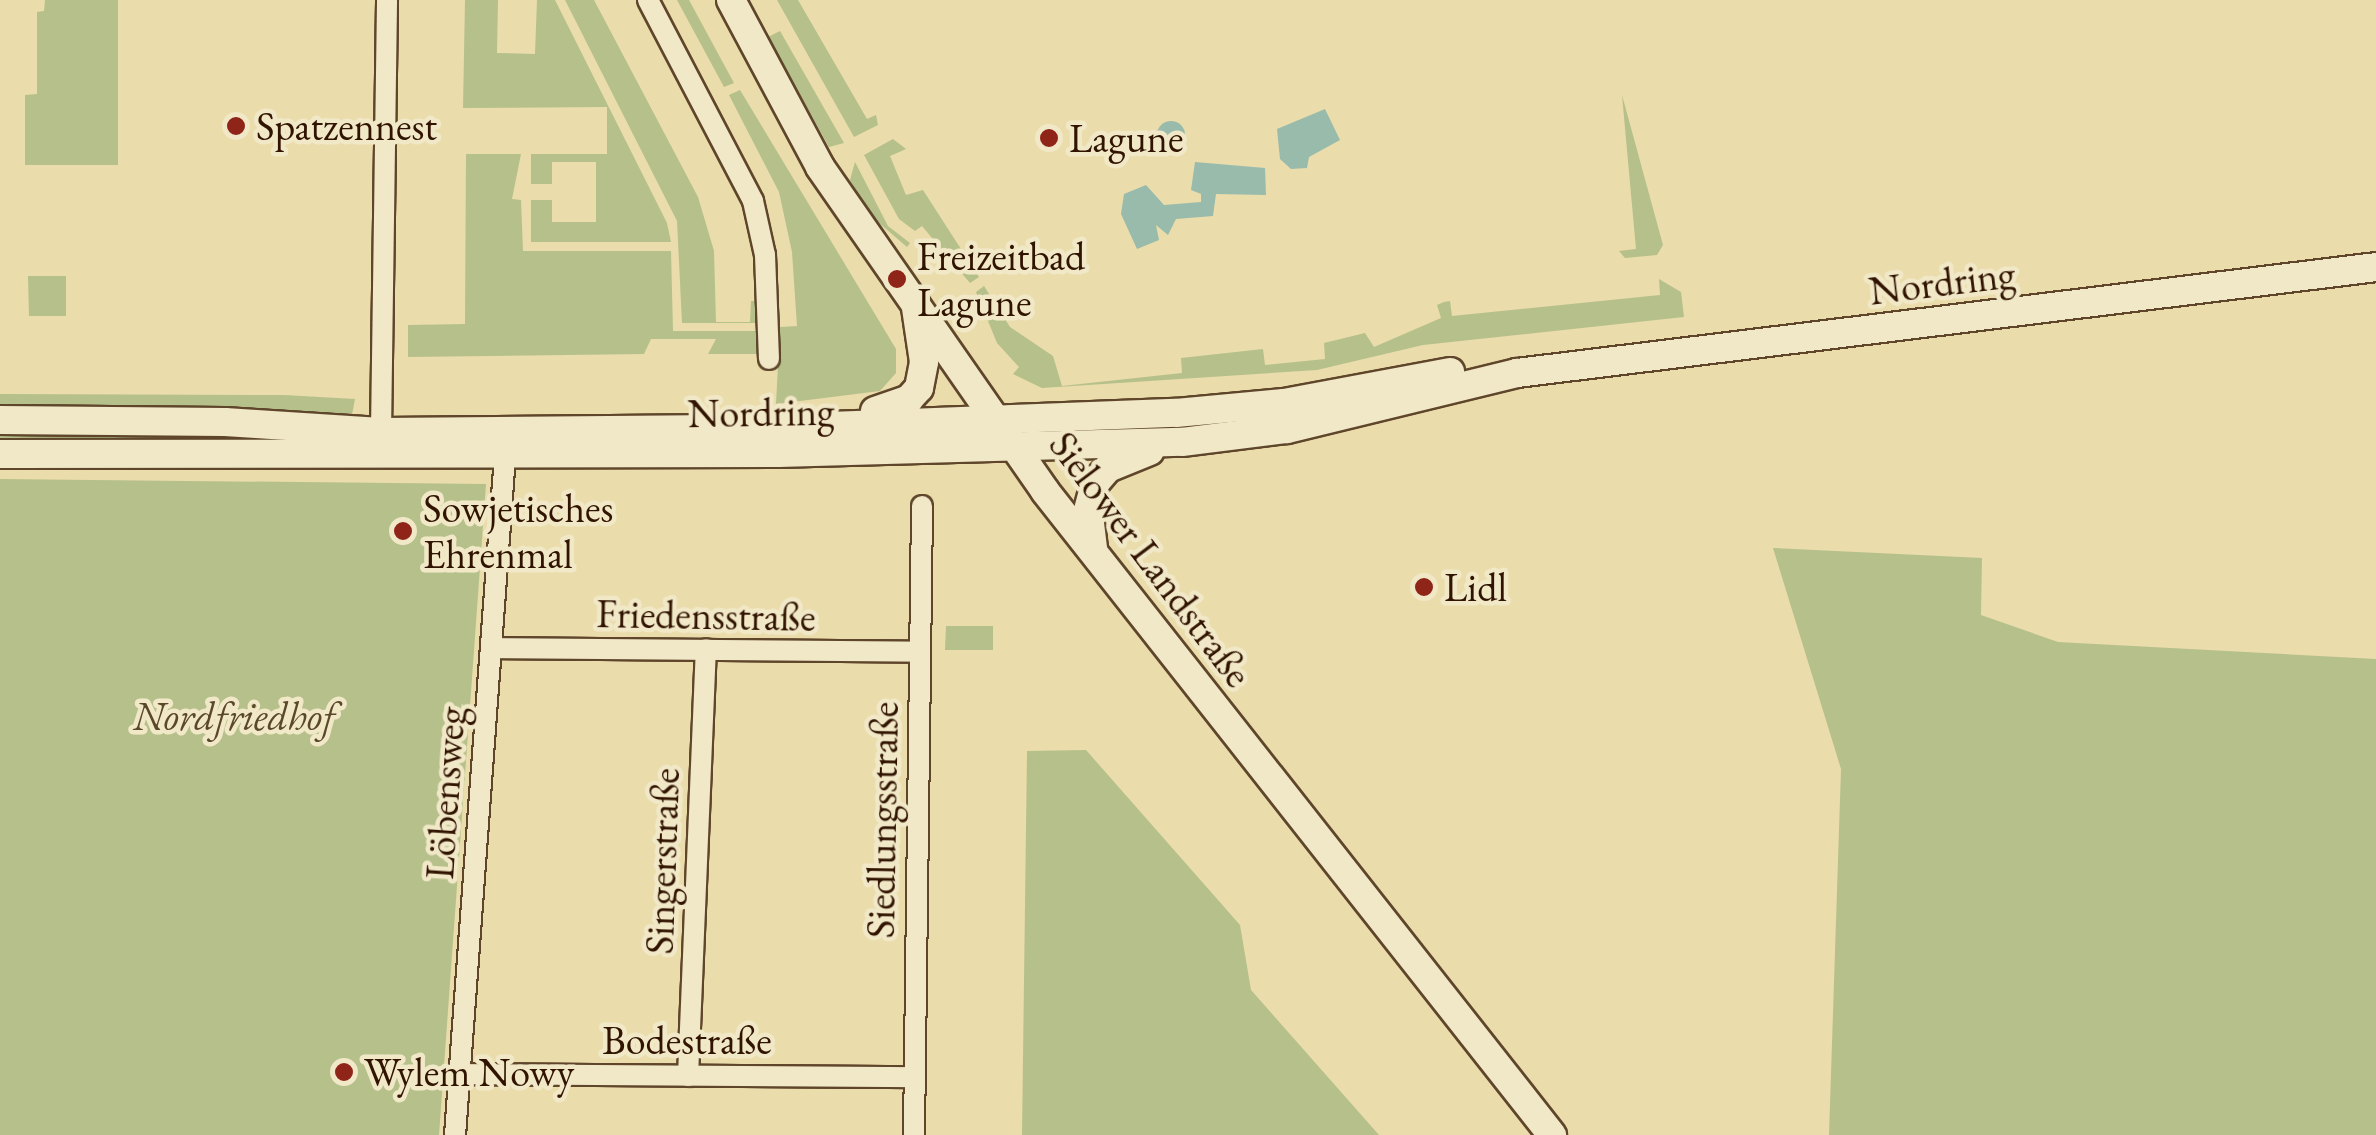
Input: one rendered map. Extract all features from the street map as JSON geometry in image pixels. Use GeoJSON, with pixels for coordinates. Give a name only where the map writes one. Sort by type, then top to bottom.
{"type":"FeatureCollection","features":[{"type":"Feature","properties":{"kind":"main road","name":"Sielower Landstraße"},"geometry":{"type":"LineString","coordinates":[[731,0],[820,167],[1015,444],[1234,738],[1552,1135]]}},
{"type":"Feature","properties":{"kind":"main road","name":"Nordring"},"geometry":{"type":"LineString","coordinates":[[0,454],[504,456],[1182,442],[1287,428],[1516,373],[2376,267]]}},
{"type":"Feature","properties":{"kind":"main road"},"geometry":{"type":"LineString","coordinates":[[795,424],[881,410],[915,394],[924,362],[916,305]]}},
{"type":"Feature","properties":{"kind":"main road","name":"Nordring"},"geometry":{"type":"LineString","coordinates":[[0,420],[225,422],[381,432],[1176,414],[1284,403],[1461,371],[1516,373]]}},
{"type":"Feature","properties":{"kind":"main road"},"geometry":{"type":"LineString","coordinates":[[1093,550],[1088,510],[1095,483],[1108,468],[1182,442]]}},
{"type":"Feature","properties":{"kind":"street"},"geometry":{"type":"LineString","coordinates":[[381,432],[387,0]]}},
{"type":"Feature","properties":{"kind":"street"},"geometry":{"type":"LineString","coordinates":[[648,0],[753,201],[765,255],[768,359]]}},
{"type":"Feature","properties":{"kind":"street","name":"Löbensweg"},"geometry":{"type":"LineString","coordinates":[[455,1135],[504,456]]}},
{"type":"Feature","properties":{"kind":"street","name":"Siedlungsstraße"},"geometry":{"type":"LineString","coordinates":[[914,1135],[922,506]]}},
{"type":"Feature","properties":{"kind":"street","name":"Friedensstraße"},"geometry":{"type":"LineString","coordinates":[[491,648],[920,652]]}},
{"type":"Feature","properties":{"kind":"street","name":"Singerstraße"},"geometry":{"type":"LineString","coordinates":[[688,1076],[706,649]]}},
{"type":"Feature","properties":{"kind":"street","name":"Bodestraße"},"geometry":{"type":"LineString","coordinates":[[459,1074],[914,1077]]}},
{"type":"Feature","properties":{"kind":"green space"},"geometry":{"type":"Polygon","coordinates":[[[45,0],[118,0],[118,165],[25,165],[25,95],[37,94],[37,12],[44,11],[45,0]]]}},
{"type":"Feature","properties":{"kind":"green space"},"geometry":{"type":"Polygon","coordinates":[[[465,0],[498,0],[497,53],[535,54],[537,0],[555,0],[667,223],[671,242],[531,242],[531,200],[552,200],[552,222],[596,222],[596,162],[552,162],[552,184],[531,184],[531,154],[607,154],[607,107],[463,108],[465,0]]]}},
{"type":"Feature","properties":{"kind":"green space"},"geometry":{"type":"Polygon","coordinates":[[[565,0],[594,0],[698,197],[714,251],[716,322],[750,322],[751,301],[758,301],[758,323],[682,323],[677,221],[565,0]]]}},
{"type":"Feature","properties":{"kind":"green space"},"geometry":{"type":"Polygon","coordinates":[[[677,0],[689,0],[734,83],[724,87],[677,0]]]}},
{"type":"Feature","properties":{"kind":"green space"},"geometry":{"type":"Polygon","coordinates":[[[777,0],[798,0],[867,119],[876,115],[878,125],[854,137],[777,0]]]}},
{"type":"Feature","properties":{"kind":"green space"},"geometry":{"type":"Polygon","coordinates":[[[780,31],[844,143],[829,147],[768,37],[780,31]]]}},
{"type":"Feature","properties":{"kind":"green space"},"geometry":{"type":"Polygon","coordinates":[[[740,90],[896,349],[896,373],[880,391],[776,404],[780,327],[797,326],[792,252],[779,192],[729,95],[740,90]]]}},
{"type":"Feature","properties":{"kind":"green space"},"geometry":{"type":"Polygon","coordinates":[[[1622,95],[1663,245],[1657,255],[1625,258],[1619,251],[1636,249],[1622,95]]]}},
{"type":"Feature","properties":{"kind":"green space"},"geometry":{"type":"Polygon","coordinates":[[[893,139],[906,149],[890,156],[906,195],[923,190],[979,277],[970,283],[922,226],[915,231],[899,219],[864,155],[893,139]]]}},
{"type":"Feature","properties":{"kind":"green space"},"geometry":{"type":"Polygon","coordinates":[[[466,154],[521,154],[512,199],[521,200],[523,251],[671,251],[673,331],[759,331],[760,354],[708,354],[716,339],[651,339],[644,354],[408,357],[408,325],[465,324],[466,154]]]}},
{"type":"Feature","properties":{"kind":"green space"},"geometry":{"type":"Polygon","coordinates":[[[855,162],[888,226],[910,243],[907,247],[872,217],[850,180],[855,162]]]}},
{"type":"Feature","properties":{"kind":"green space"},"geometry":{"type":"Polygon","coordinates":[[[28,276],[66,276],[66,316],[29,316],[28,276]]]}},
{"type":"Feature","properties":{"kind":"green space"},"geometry":{"type":"Polygon","coordinates":[[[1659,279],[1681,292],[1684,317],[1423,345],[1317,370],[1042,388],[1013,374],[1019,367],[997,343],[976,292],[984,286],[1010,327],[1053,356],[1062,386],[1182,373],[1181,358],[1263,349],[1265,365],[1325,359],[1324,343],[1365,333],[1374,347],[1441,318],[1437,305],[1444,302],[1450,301],[1452,316],[1660,295],[1659,279]]]}},
{"type":"Feature","properties":{"kind":"green space"},"geometry":{"type":"Polygon","coordinates":[[[0,394],[355,399],[351,420],[0,407],[0,394]]]}},
{"type":"Feature","properties":{"kind":"green space"},"geometry":{"type":"Polygon","coordinates":[[[0,428],[214,430],[328,440],[0,443],[0,428]]]}},
{"type":"Feature","properties":{"kind":"green space","name":"Nordfriedhof"},"geometry":{"type":"Polygon","coordinates":[[[0,479],[486,484],[439,1135],[0,1135],[0,479]]]}},
{"type":"Feature","properties":{"kind":"green space"},"geometry":{"type":"Polygon","coordinates":[[[1773,548],[1982,558],[1981,615],[2058,642],[2376,659],[2376,1135],[1829,1135],[1841,769],[1773,548]]]}},
{"type":"Feature","properties":{"kind":"green space"},"geometry":{"type":"Polygon","coordinates":[[[946,626],[993,626],[993,650],[945,650],[946,626]]]}},
{"type":"Feature","properties":{"kind":"green space"},"geometry":{"type":"Polygon","coordinates":[[[1086,750],[1240,925],[1251,990],[1379,1135],[1022,1135],[1027,751],[1086,750]]]}},
{"type":"Feature","properties":{"kind":"shaded area"},"geometry":{"type":"Polygon","coordinates":[[[1325,109],[1340,140],[1309,157],[1307,168],[1291,169],[1280,159],[1277,129],[1325,109]]]}},
{"type":"Feature","properties":{"kind":"shaded area"},"geometry":{"type":"Polygon","coordinates":[[[1171,121],[1181,125],[1185,135],[1181,145],[1171,149],[1161,145],[1157,135],[1161,125],[1171,121]]]}},
{"type":"Feature","properties":{"kind":"shaded area"},"geometry":{"type":"Polygon","coordinates":[[[1195,162],[1265,168],[1266,195],[1216,194],[1213,216],[1176,219],[1168,235],[1156,225],[1159,240],[1137,249],[1121,214],[1124,194],[1146,185],[1164,205],[1201,202],[1201,194],[1191,190],[1195,162]]]}},
{"type":"Feature","properties":{"kind":"place","name":"Spatzennest"},"geometry":{"type":"Point","coordinates":[236,126]}},
{"type":"Feature","properties":{"kind":"place","name":"Lagune"},"geometry":{"type":"Point","coordinates":[1049,138]}},
{"type":"Feature","properties":{"kind":"place","name":"Freizeitbad Lagune"},"geometry":{"type":"Point","coordinates":[897,279]}},
{"type":"Feature","properties":{"kind":"place","name":"Sowjetisches Ehrenmal"},"geometry":{"type":"Point","coordinates":[403,531]}},
{"type":"Feature","properties":{"kind":"place","name":"Lidl"},"geometry":{"type":"Point","coordinates":[1424,587]}},
{"type":"Feature","properties":{"kind":"place","name":"Wylem Nowy"},"geometry":{"type":"Point","coordinates":[344,1072]}}]}
